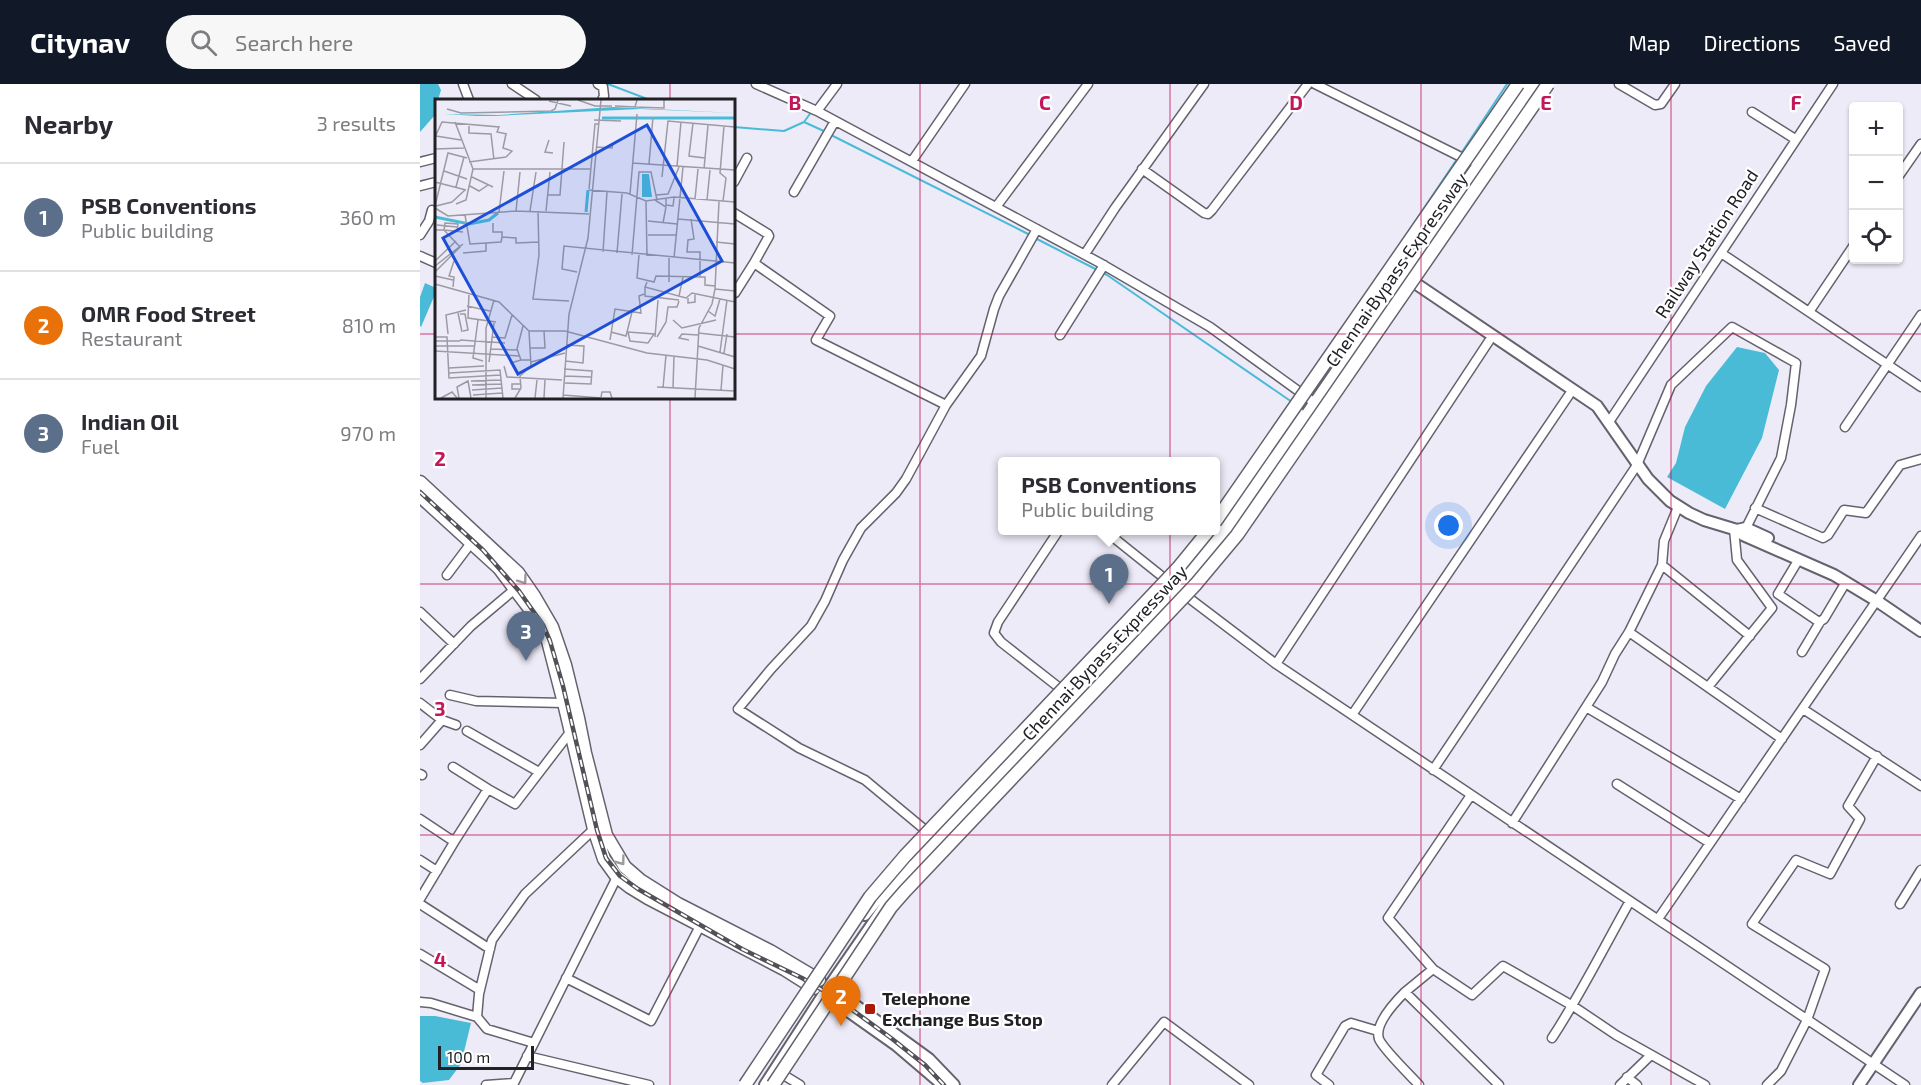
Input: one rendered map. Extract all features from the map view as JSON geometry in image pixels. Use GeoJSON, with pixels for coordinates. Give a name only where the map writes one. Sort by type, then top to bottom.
{"type":"FeatureCollection","features":[{"type":"Feature","properties":{"kind":"highway","name":"Chennai Bypass Expressway"},"geometry":{"type":"LineString","coordinates":[[1220,515],[1516,84]]}},
{"type":"Feature","properties":{"kind":"highway"},"geometry":{"type":"LineString","coordinates":[[1419,242],[1526,84]]}},
{"type":"Feature","properties":{"kind":"highway"},"geometry":{"type":"LineString","coordinates":[[1419,242],[1536,84]]}},
{"type":"Feature","properties":{"kind":"highway","name":"Chennai Bypass Expressway"},"geometry":{"type":"LineString","coordinates":[[773,1085],[891,907],[904,891],[1196,584],[1236,535],[1549,84]]}},
{"type":"Feature","properties":{"kind":"highway"},"geometry":{"type":"LineString","coordinates":[[420,482],[518,573],[552,627],[565,665],[603,825],[615,852],[625,867],[640,880],[678,904],[770,951],[822,987]]}},
{"type":"Feature","properties":{"kind":"highway"},"geometry":{"type":"LineString","coordinates":[[420,496],[499,568],[539,621],[548,641],[594,829],[604,859],[617,877],[630,887],[700,927],[822,987]]}},
{"type":"Feature","properties":{"kind":"highway","name":"Chennai Bypass Expressway"},"geometry":{"type":"LineString","coordinates":[[745,1085],[870,897],[905,856],[1178,568],[1206,535]]}},
{"type":"Feature","properties":{"kind":"main road"},"geometry":{"type":"LineString","coordinates":[[1419,242],[1414,228],[1460,156],[1516,84]]}},
{"type":"Feature","properties":{"kind":"main road"},"geometry":{"type":"LineString","coordinates":[[1419,242],[1439,245],[1549,84]]}},
{"type":"Feature","properties":{"kind":"main road"},"geometry":{"type":"LineString","coordinates":[[765,1085],[871,905],[933,836],[1218,543],[1305,396],[1397,275],[1419,242]]}},
{"type":"Feature","properties":{"kind":"main road"},"geometry":{"type":"LineString","coordinates":[[1397,275],[1489,341],[1605,418]]}},
{"type":"Feature","properties":{"kind":"main road"},"geometry":{"type":"LineString","coordinates":[[1397,275],[1596,405],[1638,465],[1662,494],[1678,507],[1704,520],[1740,531],[1833,567],[1921,623]]}},
{"type":"Feature","properties":{"kind":"main road"},"geometry":{"type":"LineString","coordinates":[[1740,531],[1879,598],[1921,631]]}},
{"type":"Feature","properties":{"kind":"main road"},"geometry":{"type":"LineString","coordinates":[[752,1085],[822,987],[907,877],[1175,587]]}},
{"type":"Feature","properties":{"kind":"main road"},"geometry":{"type":"LineString","coordinates":[[822,987],[897,1045],[943,1085]]}},
{"type":"Feature","properties":{"kind":"main road"},"geometry":{"type":"LineString","coordinates":[[822,987],[929,1059],[954,1085]]}},
{"type":"Feature","properties":{"kind":"main road"},"geometry":{"type":"LineString","coordinates":[[1859,1085],[1921,993]]}},
{"type":"Feature","properties":{"kind":"street"},"geometry":{"type":"LineString","coordinates":[[463,84],[469,99]]}},
{"type":"Feature","properties":{"kind":"street"},"geometry":{"type":"LineString","coordinates":[[598,84],[603,87],[602,99]]}},
{"type":"Feature","properties":{"kind":"street"},"geometry":{"type":"LineString","coordinates":[[756,84],[818,111],[912,161],[996,207],[1034,234],[1085,254],[1210,327],[1305,396]]}},
{"type":"Feature","properties":{"kind":"street"},"geometry":{"type":"LineString","coordinates":[[818,111],[837,84]]}},
{"type":"Feature","properties":{"kind":"street"},"geometry":{"type":"LineString","coordinates":[[912,161],[965,84]]}},
{"type":"Feature","properties":{"kind":"street"},"geometry":{"type":"LineString","coordinates":[[996,207],[1088,84]]}},
{"type":"Feature","properties":{"kind":"street"},"geometry":{"type":"LineString","coordinates":[[1085,254],[1204,84]]}},
{"type":"Feature","properties":{"kind":"street"},"geometry":{"type":"LineString","coordinates":[[1142,170],[1208,214],[1308,84]]}},
{"type":"Feature","properties":{"kind":"street"},"geometry":{"type":"LineString","coordinates":[[1315,84],[1460,156]]}},
{"type":"Feature","properties":{"kind":"street"},"geometry":{"type":"LineString","coordinates":[[1619,84],[1655,105],[1661,104],[1675,84]]}},
{"type":"Feature","properties":{"kind":"street"},"geometry":{"type":"LineString","coordinates":[[518,86],[535,99]]}},
{"type":"Feature","properties":{"kind":"street","name":"Railway Station Road"},"geometry":{"type":"LineString","coordinates":[[1605,418],[1721,253],[1829,86]]}},
{"type":"Feature","properties":{"kind":"street"},"geometry":{"type":"LineString","coordinates":[[1752,112],[1795,139]]}},
{"type":"Feature","properties":{"kind":"street"},"geometry":{"type":"LineString","coordinates":[[794,192],[835,121]]}},
{"type":"Feature","properties":{"kind":"street"},"geometry":{"type":"LineString","coordinates":[[1903,171],[1921,144]]}},
{"type":"Feature","properties":{"kind":"street"},"geometry":{"type":"LineString","coordinates":[[420,162],[435,158]]}},
{"type":"Feature","properties":{"kind":"street"},"geometry":{"type":"LineString","coordinates":[[735,180],[747,158]]}},
{"type":"Feature","properties":{"kind":"street"},"geometry":{"type":"LineString","coordinates":[[420,186],[435,182]]}},
{"type":"Feature","properties":{"kind":"street"},"geometry":{"type":"LineString","coordinates":[[420,212],[434,209],[433,223],[420,235]]}},
{"type":"Feature","properties":{"kind":"street"},"geometry":{"type":"LineString","coordinates":[[735,214],[769,236],[735,292]]}},
{"type":"Feature","properties":{"kind":"street"},"geometry":{"type":"LineString","coordinates":[[933,836],[865,780],[800,748],[738,710],[771,669],[811,626],[861,528],[896,493],[906,479],[946,405],[981,356],[999,296],[1034,234]]}},
{"type":"Feature","properties":{"kind":"street"},"geometry":{"type":"LineString","coordinates":[[1809,312],[1849,252]]}},
{"type":"Feature","properties":{"kind":"street"},"geometry":{"type":"LineString","coordinates":[[1721,253],[1921,387]]}},
{"type":"Feature","properties":{"kind":"street"},"geometry":{"type":"LineString","coordinates":[[420,256],[435,263]]}},
{"type":"Feature","properties":{"kind":"street"},"geometry":{"type":"LineString","coordinates":[[754,263],[830,316],[816,340],[946,405]]}},
{"type":"Feature","properties":{"kind":"street"},"geometry":{"type":"LineString","coordinates":[[1060,335],[1104,265]]}},
{"type":"Feature","properties":{"kind":"street"},"geometry":{"type":"LineString","coordinates":[[1845,427],[1921,315]]}},
{"type":"Feature","properties":{"kind":"street"},"geometry":{"type":"LineString","coordinates":[[1433,770],[1638,465],[1671,385],[1732,327],[1796,363],[1781,458],[1755,508],[1740,531],[1737,560],[1772,608],[1708,687]]}},
{"type":"Feature","properties":{"kind":"street"},"geometry":{"type":"LineString","coordinates":[[1276,664],[1489,341]]}},
{"type":"Feature","properties":{"kind":"street"},"geometry":{"type":"LineString","coordinates":[[1352,716],[1569,395]]}},
{"type":"Feature","properties":{"kind":"street"},"geometry":{"type":"LineString","coordinates":[[1755,508],[1823,538],[1828,535],[1844,510],[1866,513],[1900,465],[1921,459]]}},
{"type":"Feature","properties":{"kind":"street"},"geometry":{"type":"LineString","coordinates":[[1512,823],[1586,707],[1629,632],[1662,565],[1664,542],[1678,507]]}},
{"type":"Feature","properties":{"kind":"street"},"geometry":{"type":"LineString","coordinates":[[1056,535],[998,622],[994,633],[1001,642],[1069,695]]}},
{"type":"Feature","properties":{"kind":"street"},"geometry":{"type":"LineString","coordinates":[[1109,535],[1276,664],[1905,1085]]}},
{"type":"Feature","properties":{"kind":"street"},"geometry":{"type":"LineString","coordinates":[[1658,920],[1921,537]]}},
{"type":"Feature","properties":{"kind":"street"},"geometry":{"type":"LineString","coordinates":[[447,575],[471,543]]}},
{"type":"Feature","properties":{"kind":"street"},"geometry":{"type":"LineString","coordinates":[[1799,559],[1778,594],[1820,622]]}},
{"type":"Feature","properties":{"kind":"street"},"geometry":{"type":"LineString","coordinates":[[1662,565],[1750,636]]}},
{"type":"Feature","properties":{"kind":"street"},"geometry":{"type":"LineString","coordinates":[[1802,652],[1846,582]]}},
{"type":"Feature","properties":{"kind":"street"},"geometry":{"type":"LineString","coordinates":[[420,679],[471,626],[515,589]]}},
{"type":"Feature","properties":{"kind":"street"},"geometry":{"type":"LineString","coordinates":[[420,612],[454,644]]}},
{"type":"Feature","properties":{"kind":"street"},"geometry":{"type":"LineString","coordinates":[[1629,632],[1782,739]]}},
{"type":"Feature","properties":{"kind":"street"},"geometry":{"type":"LineString","coordinates":[[450,695],[476,701],[564,703]]}},
{"type":"Feature","properties":{"kind":"street"},"geometry":{"type":"LineString","coordinates":[[420,703],[442,720],[456,725]]}},
{"type":"Feature","properties":{"kind":"street"},"geometry":{"type":"LineString","coordinates":[[1586,707],[1741,799]]}},
{"type":"Feature","properties":{"kind":"street"},"geometry":{"type":"LineString","coordinates":[[1803,709],[1921,786]]}},
{"type":"Feature","properties":{"kind":"street"},"geometry":{"type":"LineString","coordinates":[[420,745],[442,720]]}},
{"type":"Feature","properties":{"kind":"street"},"geometry":{"type":"LineString","coordinates":[[467,731],[539,772]]}},
{"type":"Feature","properties":{"kind":"street"},"geometry":{"type":"LineString","coordinates":[[453,767],[515,804],[571,731]]}},
{"type":"Feature","properties":{"kind":"street"},"geometry":{"type":"LineString","coordinates":[[1767,1085],[1781,1071],[1807,1020],[1825,969],[1752,924],[1796,860],[1830,874],[1860,819],[1848,806],[1877,756]]}},
{"type":"Feature","properties":{"kind":"street"},"geometry":{"type":"LineString","coordinates":[[1617,784],[1710,843]]}},
{"type":"Feature","properties":{"kind":"street"},"geometry":{"type":"LineString","coordinates":[[420,899],[488,789]]}},
{"type":"Feature","properties":{"kind":"street"},"geometry":{"type":"LineString","coordinates":[[1471,795],[1388,918],[1433,969],[1472,995],[1503,966],[1573,1006],[1616,1035],[1706,1085]]}},
{"type":"Feature","properties":{"kind":"street"},"geometry":{"type":"LineString","coordinates":[[420,819],[450,839],[456,839]]}},
{"type":"Feature","properties":{"kind":"street"},"geometry":{"type":"LineString","coordinates":[[477,1017],[480,990],[492,940],[525,894],[594,829]]}},
{"type":"Feature","properties":{"kind":"street"},"geometry":{"type":"LineString","coordinates":[[420,860],[437,871]]}},
{"type":"Feature","properties":{"kind":"street"},"geometry":{"type":"LineString","coordinates":[[1900,904],[1921,870]]}},
{"type":"Feature","properties":{"kind":"street"},"geometry":{"type":"LineString","coordinates":[[486,1085],[514,1083],[617,877]]}},
{"type":"Feature","properties":{"kind":"street"},"geometry":{"type":"LineString","coordinates":[[1552,1038],[1573,1006],[1630,901]]}},
{"type":"Feature","properties":{"kind":"street"},"geometry":{"type":"LineString","coordinates":[[420,904],[490,949]]}},
{"type":"Feature","properties":{"kind":"street"},"geometry":{"type":"LineString","coordinates":[[566,978],[651,1021],[700,927]]}},
{"type":"Feature","properties":{"kind":"street"},"geometry":{"type":"LineString","coordinates":[[420,954],[480,990]]}},
{"type":"Feature","properties":{"kind":"street"},"geometry":{"type":"LineString","coordinates":[[1419,1085],[1379,1041],[1377,1031],[1392,1004],[1433,969]]}},
{"type":"Feature","properties":{"kind":"street"},"geometry":{"type":"LineString","coordinates":[[1405,992],[1499,1085]]}},
{"type":"Feature","properties":{"kind":"street"},"geometry":{"type":"LineString","coordinates":[[420,1002],[431,1003],[477,1017],[487,1029],[534,1042]]}},
{"type":"Feature","properties":{"kind":"street"},"geometry":{"type":"LineString","coordinates":[[1112,1085],[1164,1022],[1248,1085]]}},
{"type":"Feature","properties":{"kind":"street"},"geometry":{"type":"LineString","coordinates":[[1329,1085],[1317,1075],[1345,1026],[1351,1023],[1377,1031]]}},
{"type":"Feature","properties":{"kind":"street"},"geometry":{"type":"LineString","coordinates":[[1620,1085],[1651,1055]]}},
{"type":"Feature","properties":{"kind":"street"},"geometry":{"type":"LineString","coordinates":[[527,1056],[649,1085]]}},
{"type":"Feature","properties":{"kind":"street"},"geometry":{"type":"LineString","coordinates":[[775,1070],[800,1085]]}},
{"type":"Feature","properties":{"kind":"street"},"geometry":{"type":"LineString","coordinates":[[1627,1077],[1637,1085]]}},
{"type":"Feature","properties":{"kind":"water"},"geometry":{"type":"Polygon","coordinates":[[[420,84],[438,84],[441,90],[438,99],[435,99],[435,115],[420,132],[420,84]]]}},
{"type":"Feature","properties":{"kind":"water"},"geometry":{"type":"Polygon","coordinates":[[[425,283],[435,288],[435,294],[421,327],[420,326],[420,297],[425,283]]]}},
{"type":"Feature","properties":{"kind":"water"},"geometry":{"type":"Polygon","coordinates":[[[1737,347],[1765,353],[1779,370],[1762,438],[1725,509],[1667,477],[1676,463],[1685,427],[1706,386],[1737,347]]]}},
{"type":"Feature","properties":{"kind":"water"},"geometry":{"type":"Polygon","coordinates":[[[420,1016],[435,1016],[471,1023],[461,1064],[449,1080],[423,1083],[420,1081],[420,1016]]]}},
{"type":"Feature","properties":{"kind":"waterway"},"geometry":{"type":"LineString","coordinates":[[608,84],[647,99]]}},
{"type":"Feature","properties":{"kind":"waterway"},"geometry":{"type":"LineString","coordinates":[[823,96],[832,84]]}},
{"type":"Feature","properties":{"kind":"waterway"},"geometry":{"type":"LineString","coordinates":[[1460,155],[1507,84]]}},
{"type":"Feature","properties":{"kind":"waterway"},"geometry":{"type":"LineString","coordinates":[[735,127],[784,131],[804,122],[812,111]]}},
{"type":"Feature","properties":{"kind":"waterway"},"geometry":{"type":"LineString","coordinates":[[804,122],[826,132]]}},
{"type":"Feature","properties":{"kind":"waterway"},"geometry":{"type":"LineString","coordinates":[[831,135],[1030,235]]}},
{"type":"Feature","properties":{"kind":"waterway"},"geometry":{"type":"LineString","coordinates":[[1400,244],[1457,159]]}},
{"type":"Feature","properties":{"kind":"waterway"},"geometry":{"type":"LineString","coordinates":[[1035,238],[1107,275],[1292,402]]}},
{"type":"Feature","properties":{"kind":"railway"},"geometry":{"type":"LineString","coordinates":[[420,492],[483,550],[519,591],[543,625],[563,686],[597,830],[606,858],[620,876],[638,889],[742,949],[802,978],[836,998],[925,1065],[944,1085]]}},
{"type":"Feature","properties":{"kind":"place","name":"PSB Conventions"},"geometry":{"type":"Point","coordinates":[1109,604]}},
{"type":"Feature","properties":{"kind":"place","name":"Indian Oil"},"geometry":{"type":"Point","coordinates":[526,661]}},
{"type":"Feature","properties":{"kind":"place","name":"Telephone Exchange Bus Stop"},"geometry":{"type":"Point","coordinates":[870,1009]}},
{"type":"Feature","properties":{"kind":"place","name":"OMR Food Street"},"geometry":{"type":"Point","coordinates":[841,1026]}}]}
